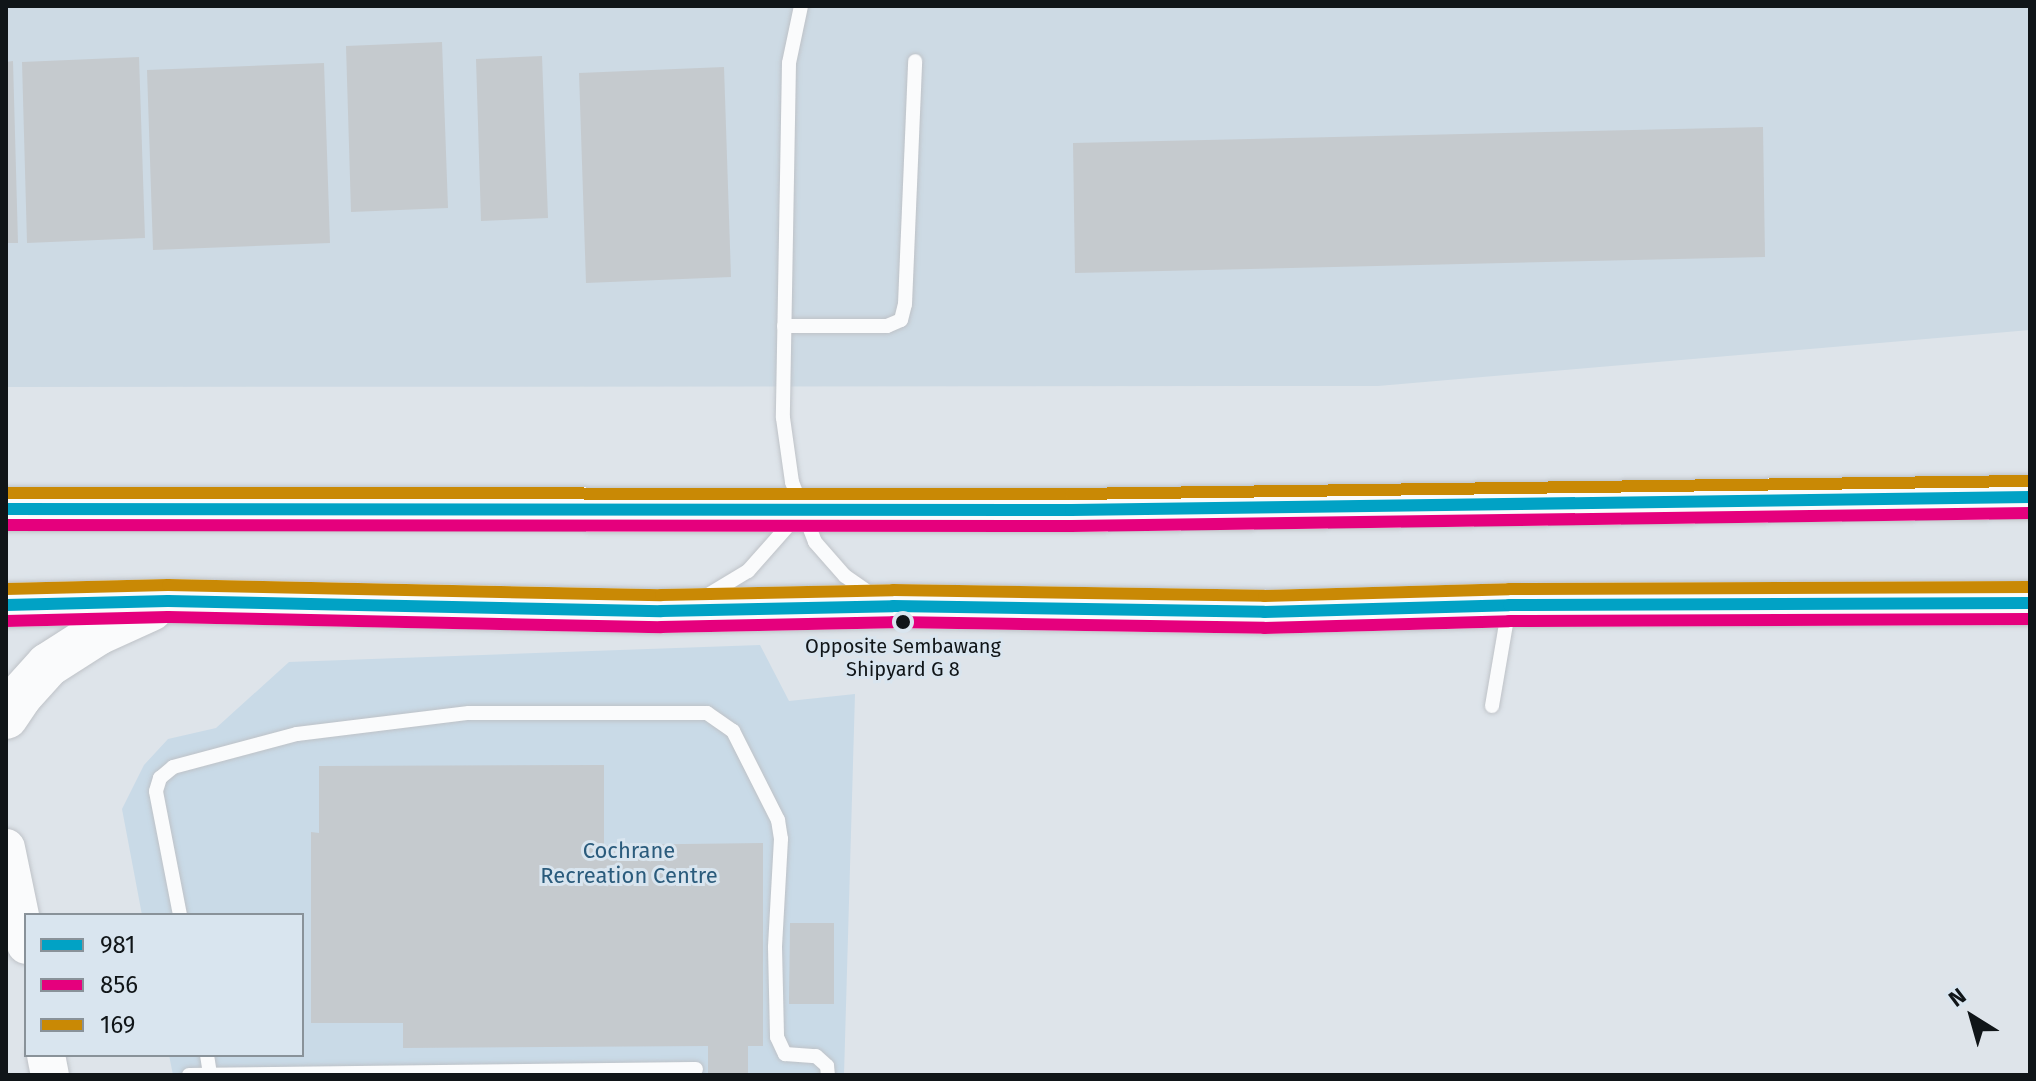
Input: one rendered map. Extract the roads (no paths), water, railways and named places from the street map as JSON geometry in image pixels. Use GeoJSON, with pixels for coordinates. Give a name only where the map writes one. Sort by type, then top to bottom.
{"type":"FeatureCollection","features":[{"type":"Feature","properties":{"kind":"main road"},"geometry":{"type":"LineString","coordinates":[[6,509],[463,507],[801,511],[2030,497]]}},
{"type":"Feature","properties":{"kind":"main road"},"geometry":{"type":"LineString","coordinates":[[6,717],[48,665],[98,633],[168,601]]}},
{"type":"Feature","properties":{"kind":"main road"},"geometry":{"type":"LineString","coordinates":[[6,605],[168,601],[661,611],[893,606],[1264,612],[1509,605],[2030,603]]}},
{"type":"Feature","properties":{"kind":"main road"},"geometry":{"type":"LineString","coordinates":[[6,848],[18,934]]}},
{"type":"Feature","properties":{"kind":"lane"},"geometry":{"type":"LineString","coordinates":[[801,6],[789,63],[784,326],[783,418],[792,482],[815,542],[845,576],[893,606]]}},
{"type":"Feature","properties":{"kind":"lane"},"geometry":{"type":"LineString","coordinates":[[784,326],[887,326],[901,320],[905,304],[915,61]]}},
{"type":"Feature","properties":{"kind":"lane"},"geometry":{"type":"LineString","coordinates":[[661,611],[716,593],[748,571],[801,511]]}},
{"type":"Feature","properties":{"kind":"lane"},"geometry":{"type":"LineString","coordinates":[[1492,706],[1509,605]]}},
{"type":"Feature","properties":{"kind":"lane"},"geometry":{"type":"LineString","coordinates":[[180,913],[156,791],[160,778],[173,767],[297,734],[469,713],[707,713],[733,731],[778,820],[781,839],[775,947],[777,1037],[785,1054],[816,1056],[827,1066],[828,1075]]}},
{"type":"Feature","properties":{"kind":"lane"},"geometry":{"type":"LineString","coordinates":[[189,1075],[696,1069]]}},
{"type":"Feature","properties":{"kind":"place","name":"Opposite Sembawang Shipyard G 8"},"geometry":{"type":"Point","coordinates":[903,622]}},
{"type":"Feature","properties":{"kind":"park label","name":"Cochrane Recreation Centre"},"geometry":{"type":"Point","coordinates":[629,862]}}]}
